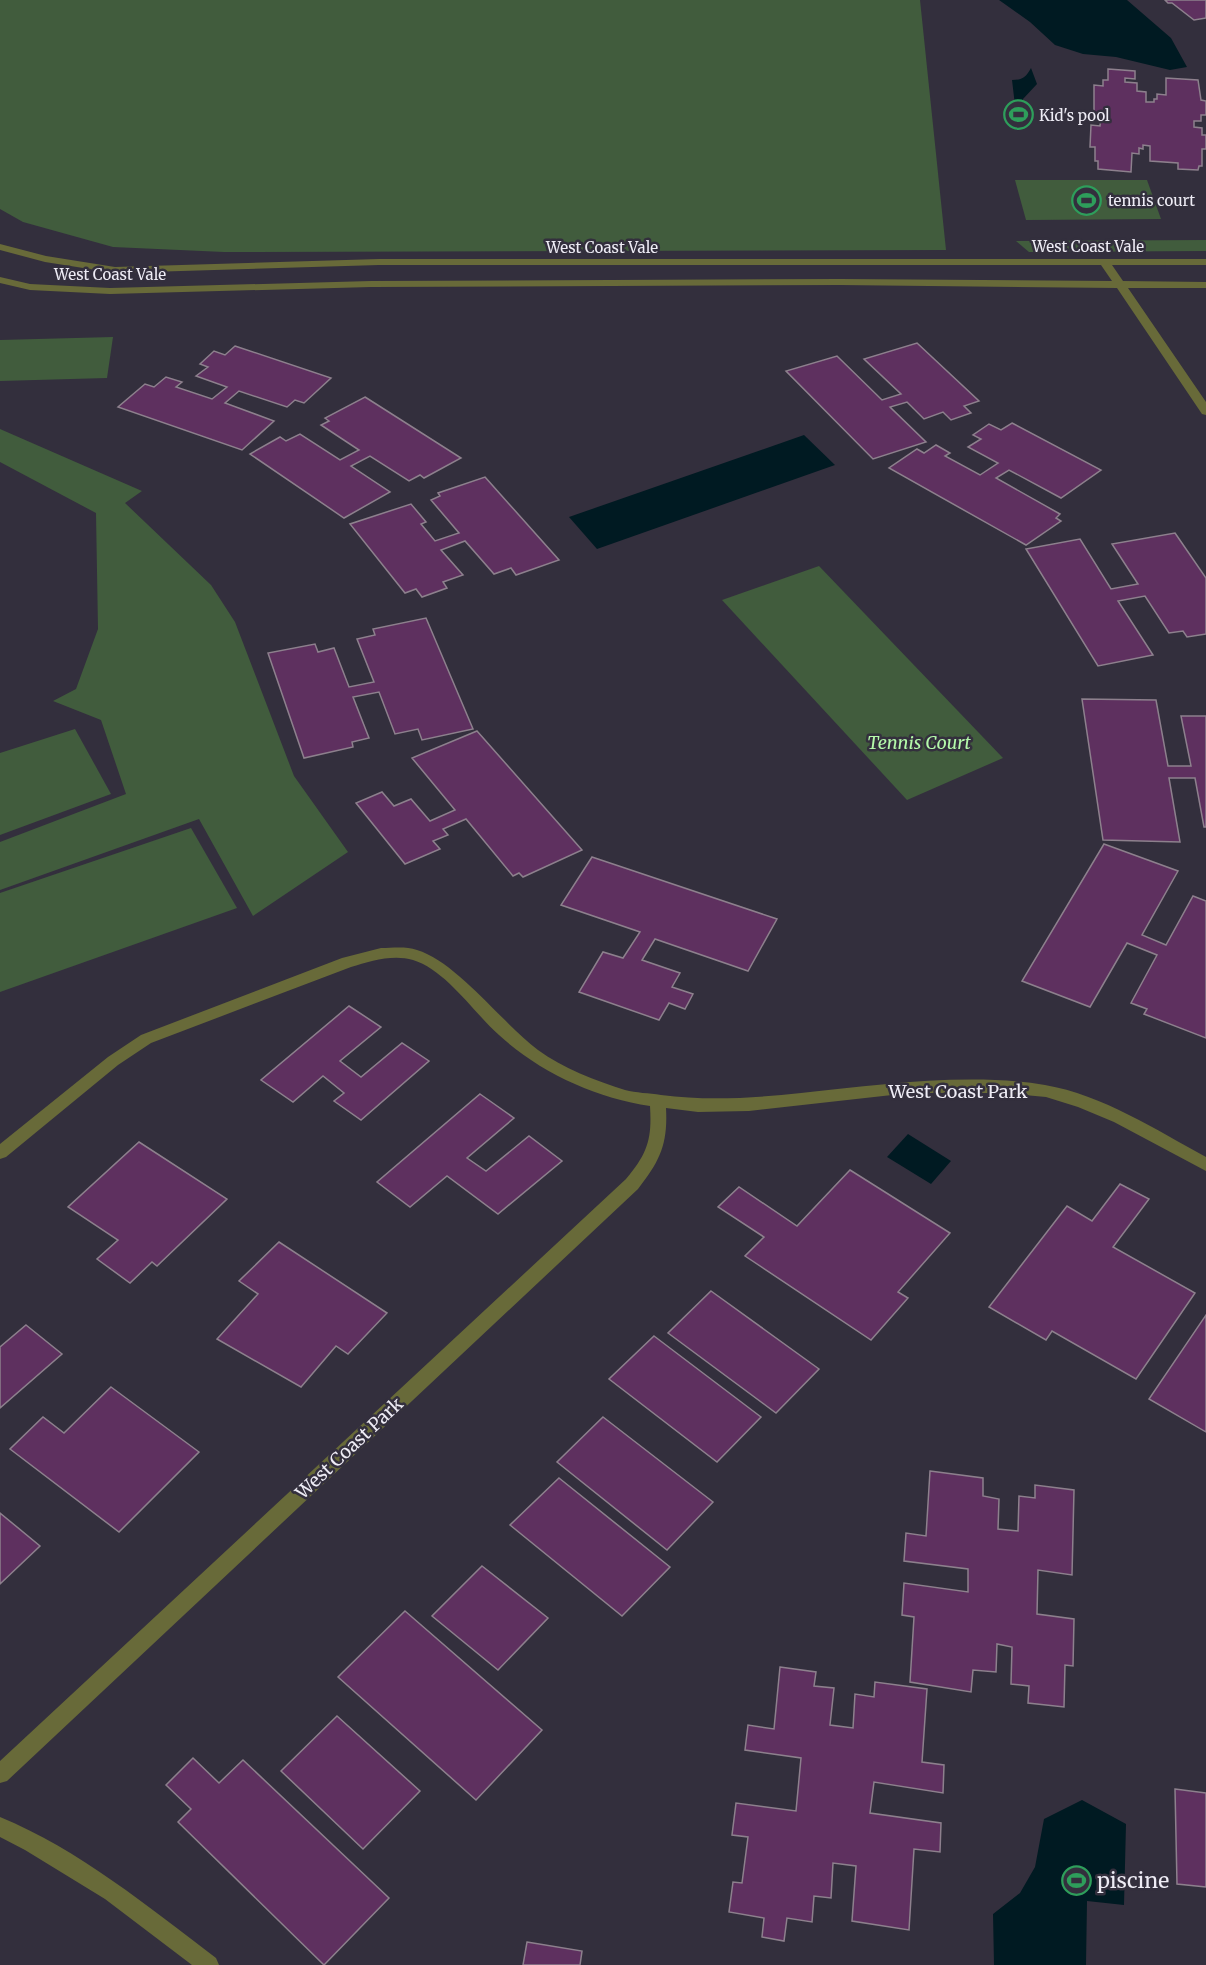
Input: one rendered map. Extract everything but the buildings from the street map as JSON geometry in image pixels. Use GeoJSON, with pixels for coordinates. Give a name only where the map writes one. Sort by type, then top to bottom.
{"type":"FeatureCollection","features":[{"type":"Feature","properties":{"kind":"street","name":"West Coast Vale"},"geometry":{"type":"LineString","coordinates":[[0,248],[45,259],[116,270],[379,262],[1206,262]]}},
{"type":"Feature","properties":{"kind":"street"},"geometry":{"type":"LineString","coordinates":[[1104,261],[1206,411]]}},
{"type":"Feature","properties":{"kind":"street","name":"West Coast Vale"},"geometry":{"type":"LineString","coordinates":[[0,280],[30,287],[110,291],[371,284],[1120,283],[1206,285]]}},
{"type":"Feature","properties":{"kind":"street","name":"West Coast Park"},"geometry":{"type":"LineString","coordinates":[[0,1153],[113,1061],[147,1039],[316,973],[381,953],[414,954],[438,965],[504,1031],[535,1056],[572,1075],[625,1096],[698,1106],[749,1105],[910,1088],[1001,1087],[1047,1091],[1083,1102],[1120,1118],[1206,1165]]}},
{"type":"Feature","properties":{"kind":"street","name":"West Coast Park"},"geometry":{"type":"LineString","coordinates":[[0,1774],[632,1184],[652,1159],[659,1130],[658,1101]]}},
{"type":"Feature","properties":{"kind":"street"},"geometry":{"type":"LineString","coordinates":[[0,1827],[32,1843],[112,1892],[208,1965]]}},
{"type":"Feature","properties":{"kind":"green space"},"geometry":{"type":"Polygon","coordinates":[[[0,0],[920,0],[946,250],[224,252],[113,247],[23,222],[0,209],[0,0]]]}},
{"type":"Feature","properties":{"kind":"green space","name":"tennis court"},"geometry":{"type":"Polygon","coordinates":[[[1015,180],[1147,180],[1161,219],[1026,220],[1015,180]]]}},
{"type":"Feature","properties":{"kind":"green space"},"geometry":{"type":"Polygon","coordinates":[[[1206,240],[1206,251],[1029,252],[1016,241],[1206,240]]]}},
{"type":"Feature","properties":{"kind":"green space"},"geometry":{"type":"Polygon","coordinates":[[[113,337],[107,378],[0,381],[0,340],[113,337]]]}},
{"type":"Feature","properties":{"kind":"green space"},"geometry":{"type":"Polygon","coordinates":[[[0,429],[142,491],[125,503],[211,585],[235,622],[294,776],[348,852],[253,916],[199,819],[0,890],[0,842],[126,794],[101,720],[53,701],[76,689],[98,629],[96,513],[0,462],[0,429]]]}},
{"type":"Feature","properties":{"kind":"green space","name":"Tennis Court"},"geometry":{"type":"Polygon","coordinates":[[[819,566],[1003,758],[907,800],[722,600],[819,566]]]}},
{"type":"Feature","properties":{"kind":"green space"},"geometry":{"type":"Polygon","coordinates":[[[75,729],[111,794],[0,835],[0,753],[75,729]]]}},
{"type":"Feature","properties":{"kind":"green space"},"geometry":{"type":"Polygon","coordinates":[[[191,828],[237,908],[0,992],[0,893],[191,828]]]}},
{"type":"Feature","properties":{"kind":"water"},"geometry":{"type":"Polygon","coordinates":[[[999,0],[1127,0],[1171,38],[1187,67],[1170,70],[1116,57],[1083,54],[1055,45],[1030,22],[999,0]]]}},
{"type":"Feature","properties":{"kind":"water","name":"Kid's pool"},"geometry":{"type":"Polygon","coordinates":[[[1031,68],[1037,84],[1023,99],[1018,131],[1012,80],[1024,77],[1031,68]]]}},
{"type":"Feature","properties":{"kind":"water"},"geometry":{"type":"Polygon","coordinates":[[[804,435],[835,465],[597,549],[569,517],[804,435]]]}},
{"type":"Feature","properties":{"kind":"water"},"geometry":{"type":"Polygon","coordinates":[[[908,1134],[951,1161],[931,1184],[887,1157],[908,1134]]]}},
{"type":"Feature","properties":{"kind":"water","name":"piscine"},"geometry":{"type":"Polygon","coordinates":[[[1082,1800],[1126,1824],[1124,1905],[1087,1901],[1086,1965],[994,1965],[993,1914],[1020,1893],[1035,1867],[1044,1819],[1082,1800]]]}},
{"type":"Feature","properties":{"kind":"place","name":"Kid's pool"},"geometry":{"type":"Point","coordinates":[1018,115]}},
{"type":"Feature","properties":{"kind":"place","name":"tennis court"},"geometry":{"type":"Point","coordinates":[1087,200]}},
{"type":"Feature","properties":{"kind":"place","name":"piscine"},"geometry":{"type":"Point","coordinates":[1076,1880]}}]}
